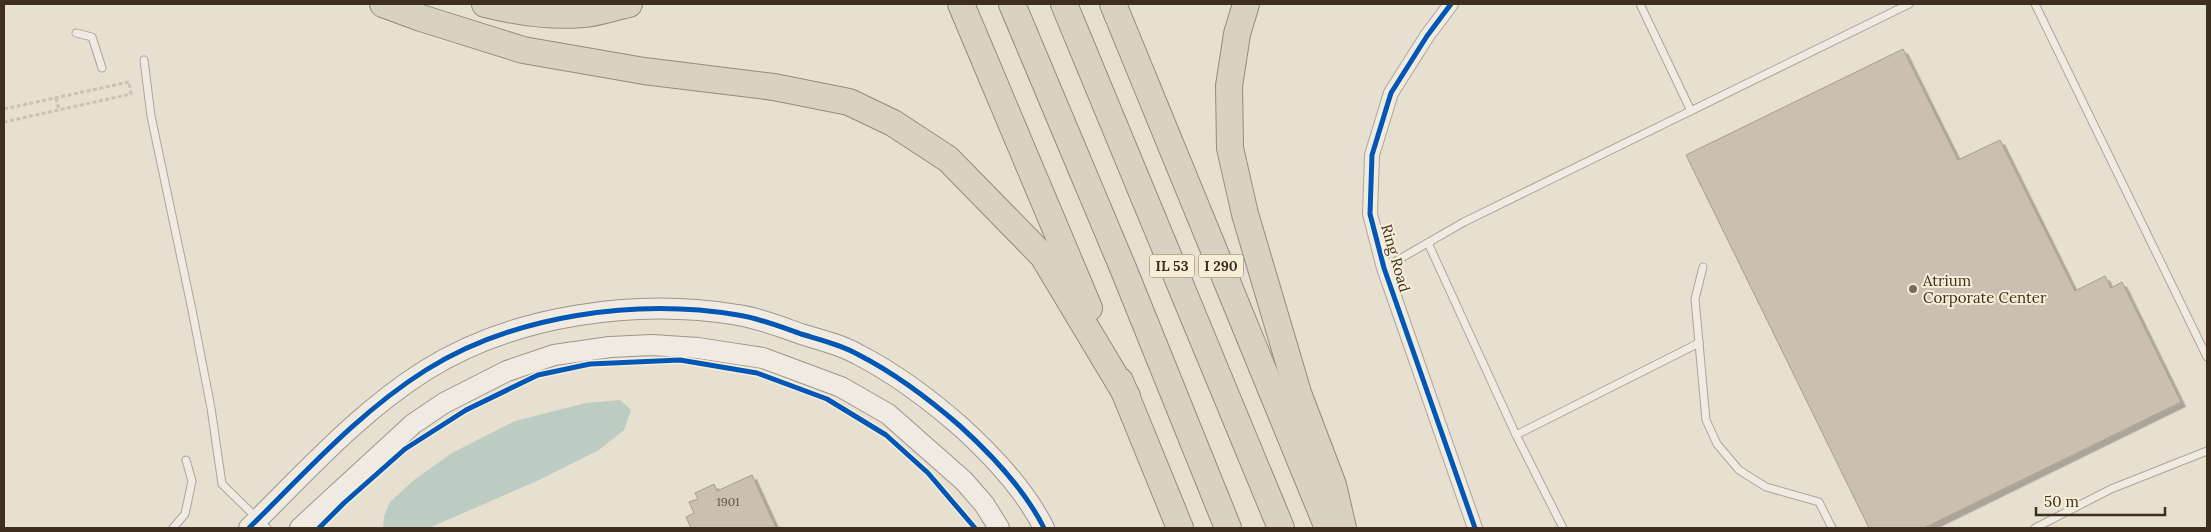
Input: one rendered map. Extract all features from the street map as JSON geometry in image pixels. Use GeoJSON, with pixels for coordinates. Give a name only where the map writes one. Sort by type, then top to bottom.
{"type":"FeatureCollection","features":[{"type":"Feature","properties":{"kind":"highway"},"geometry":{"type":"LineString","coordinates":[[383,4],[523,50],[644,71],[774,87],[849,102],[894,123],[948,159],[1043,256],[1126,396]]}},
{"type":"Feature","properties":{"kind":"highway"},"geometry":{"type":"LineString","coordinates":[[486,4],[542,15],[584,14],[629,4]]}},
{"type":"Feature","properties":{"kind":"highway"},"geometry":{"type":"LineString","coordinates":[[961,4],[1180,528]]}},
{"type":"Feature","properties":{"kind":"highway","name":"IL 53"},"geometry":{"type":"LineString","coordinates":[[1012,4],[1124,268],[1228,528]]}},
{"type":"Feature","properties":{"kind":"highway","name":"IL 53"},"geometry":{"type":"LineString","coordinates":[[1064,4],[1281,528]]}},
{"type":"Feature","properties":{"kind":"highway","name":"I 290"},"geometry":{"type":"LineString","coordinates":[[1113,4],[1328,528]]}},
{"type":"Feature","properties":{"kind":"highway"},"geometry":{"type":"LineString","coordinates":[[1246,4],[1237,34],[1228,86],[1230,148],[1245,214],[1275,317],[1298,392],[1333,485],[1343,528]]}},
{"type":"Feature","properties":{"kind":"street","name":"Ring Road"},"geometry":{"type":"LineString","coordinates":[[1451,4],[1427,36],[1391,93],[1372,155],[1370,214],[1384,268],[1475,528]]}},
{"type":"Feature","properties":{"kind":"street"},"geometry":{"type":"LineString","coordinates":[[258,525],[354,425],[426,370],[462,352],[530,325],[570,316],[664,308],[740,315],[822,340],[858,354],[935,404],[968,434],[1010,479],[1044,528]]}},
{"type":"Feature","properties":{"kind":"street"},"geometry":{"type":"LineString","coordinates":[[300,528],[413,424],[444,403],[507,372],[554,355],[610,347],[652,345],[698,348],[763,358],[841,387],[888,414],[964,480],[984,504],[999,528]]}},
{"type":"Feature","properties":{"kind":"lane"},"geometry":{"type":"LineString","coordinates":[[1640,4],[1691,111]]}},
{"type":"Feature","properties":{"kind":"lane"},"geometry":{"type":"LineString","coordinates":[[1384,268],[1464,222],[1909,4]]}},
{"type":"Feature","properties":{"kind":"lane"},"geometry":{"type":"LineString","coordinates":[[2035,4],[2207,357]]}},
{"type":"Feature","properties":{"kind":"lane"},"geometry":{"type":"LineString","coordinates":[[76,33],[92,37],[102,68]]}},
{"type":"Feature","properties":{"kind":"lane"},"geometry":{"type":"LineString","coordinates":[[144,60],[151,116],[192,310],[212,417],[222,484],[258,525]]}},
{"type":"Feature","properties":{"kind":"lane"},"geometry":{"type":"LineString","coordinates":[[1428,243],[1516,435],[1563,528]]}},
{"type":"Feature","properties":{"kind":"lane"},"geometry":{"type":"LineString","coordinates":[[1702,267],[1695,299],[1706,420],[1717,444],[1740,470],[1766,487],[1819,502],[1832,528]]}},
{"type":"Feature","properties":{"kind":"lane"},"geometry":{"type":"LineString","coordinates":[[1516,435],[1699,343]]}},
{"type":"Feature","properties":{"kind":"lane"},"geometry":{"type":"LineString","coordinates":[[2035,528],[2111,489],[2207,451]]}},
{"type":"Feature","properties":{"kind":"lane"},"geometry":{"type":"LineString","coordinates":[[173,528],[185,514],[192,481],[186,460]]}},
{"type":"Feature","properties":{"kind":"path"},"geometry":{"type":"LineString","coordinates":[[4,109],[129,82],[131,94],[4,122]]}},
{"type":"Feature","properties":{"kind":"path"},"geometry":{"type":"LineString","coordinates":[[56,98],[59,110]]}},
{"type":"Feature","properties":{"kind":"shaded area"},"geometry":{"type":"Polygon","coordinates":[[[620,400],[631,410],[624,430],[599,450],[539,480],[429,528],[383,528],[384,516],[390,502],[414,480],[452,453],[515,421],[586,403],[620,400]]]}},
{"type":"Feature","properties":{"kind":"building","name":"Atrium Corporate Center"},"geometry":{"type":"Polygon","coordinates":[[[1903,49],[1958,160],[2000,140],[2075,291],[2105,276],[2111,288],[2122,282],[2181,402],[1924,528],[1869,528],[1686,155],[1903,49]]]}},
{"type":"Feature","properties":{"kind":"building"},"geometry":{"type":"Polygon","coordinates":[[[752,475],[776,528],[691,528],[686,517],[694,513],[689,502],[698,499],[695,493],[714,484],[717,491],[752,475]]]}},
{"type":"Feature","properties":{"kind":"cycle path"},"geometry":{"type":"LineString","coordinates":[[1451,4],[1427,36],[1391,93],[1372,155],[1370,214],[1384,268],[1475,528]]}},
{"type":"Feature","properties":{"kind":"cycle path"},"geometry":{"type":"LineString","coordinates":[[249,528],[355,424],[401,387],[460,351],[536,324],[618,310],[659,309],[699,310],[754,318],[852,351],[873,362],[924,397],[972,437],[1018,487],[1044,528]]}},
{"type":"Feature","properties":{"kind":"cycle path"},"geometry":{"type":"LineString","coordinates":[[319,528],[405,449],[466,410],[538,375],[590,364],[680,360],[757,373],[827,399],[886,435],[928,473],[975,528]]}},
{"type":"Feature","properties":{"kind":"place","name":"Atrium Corporate Center"},"geometry":{"type":"Point","coordinates":[1913,289]}}]}
